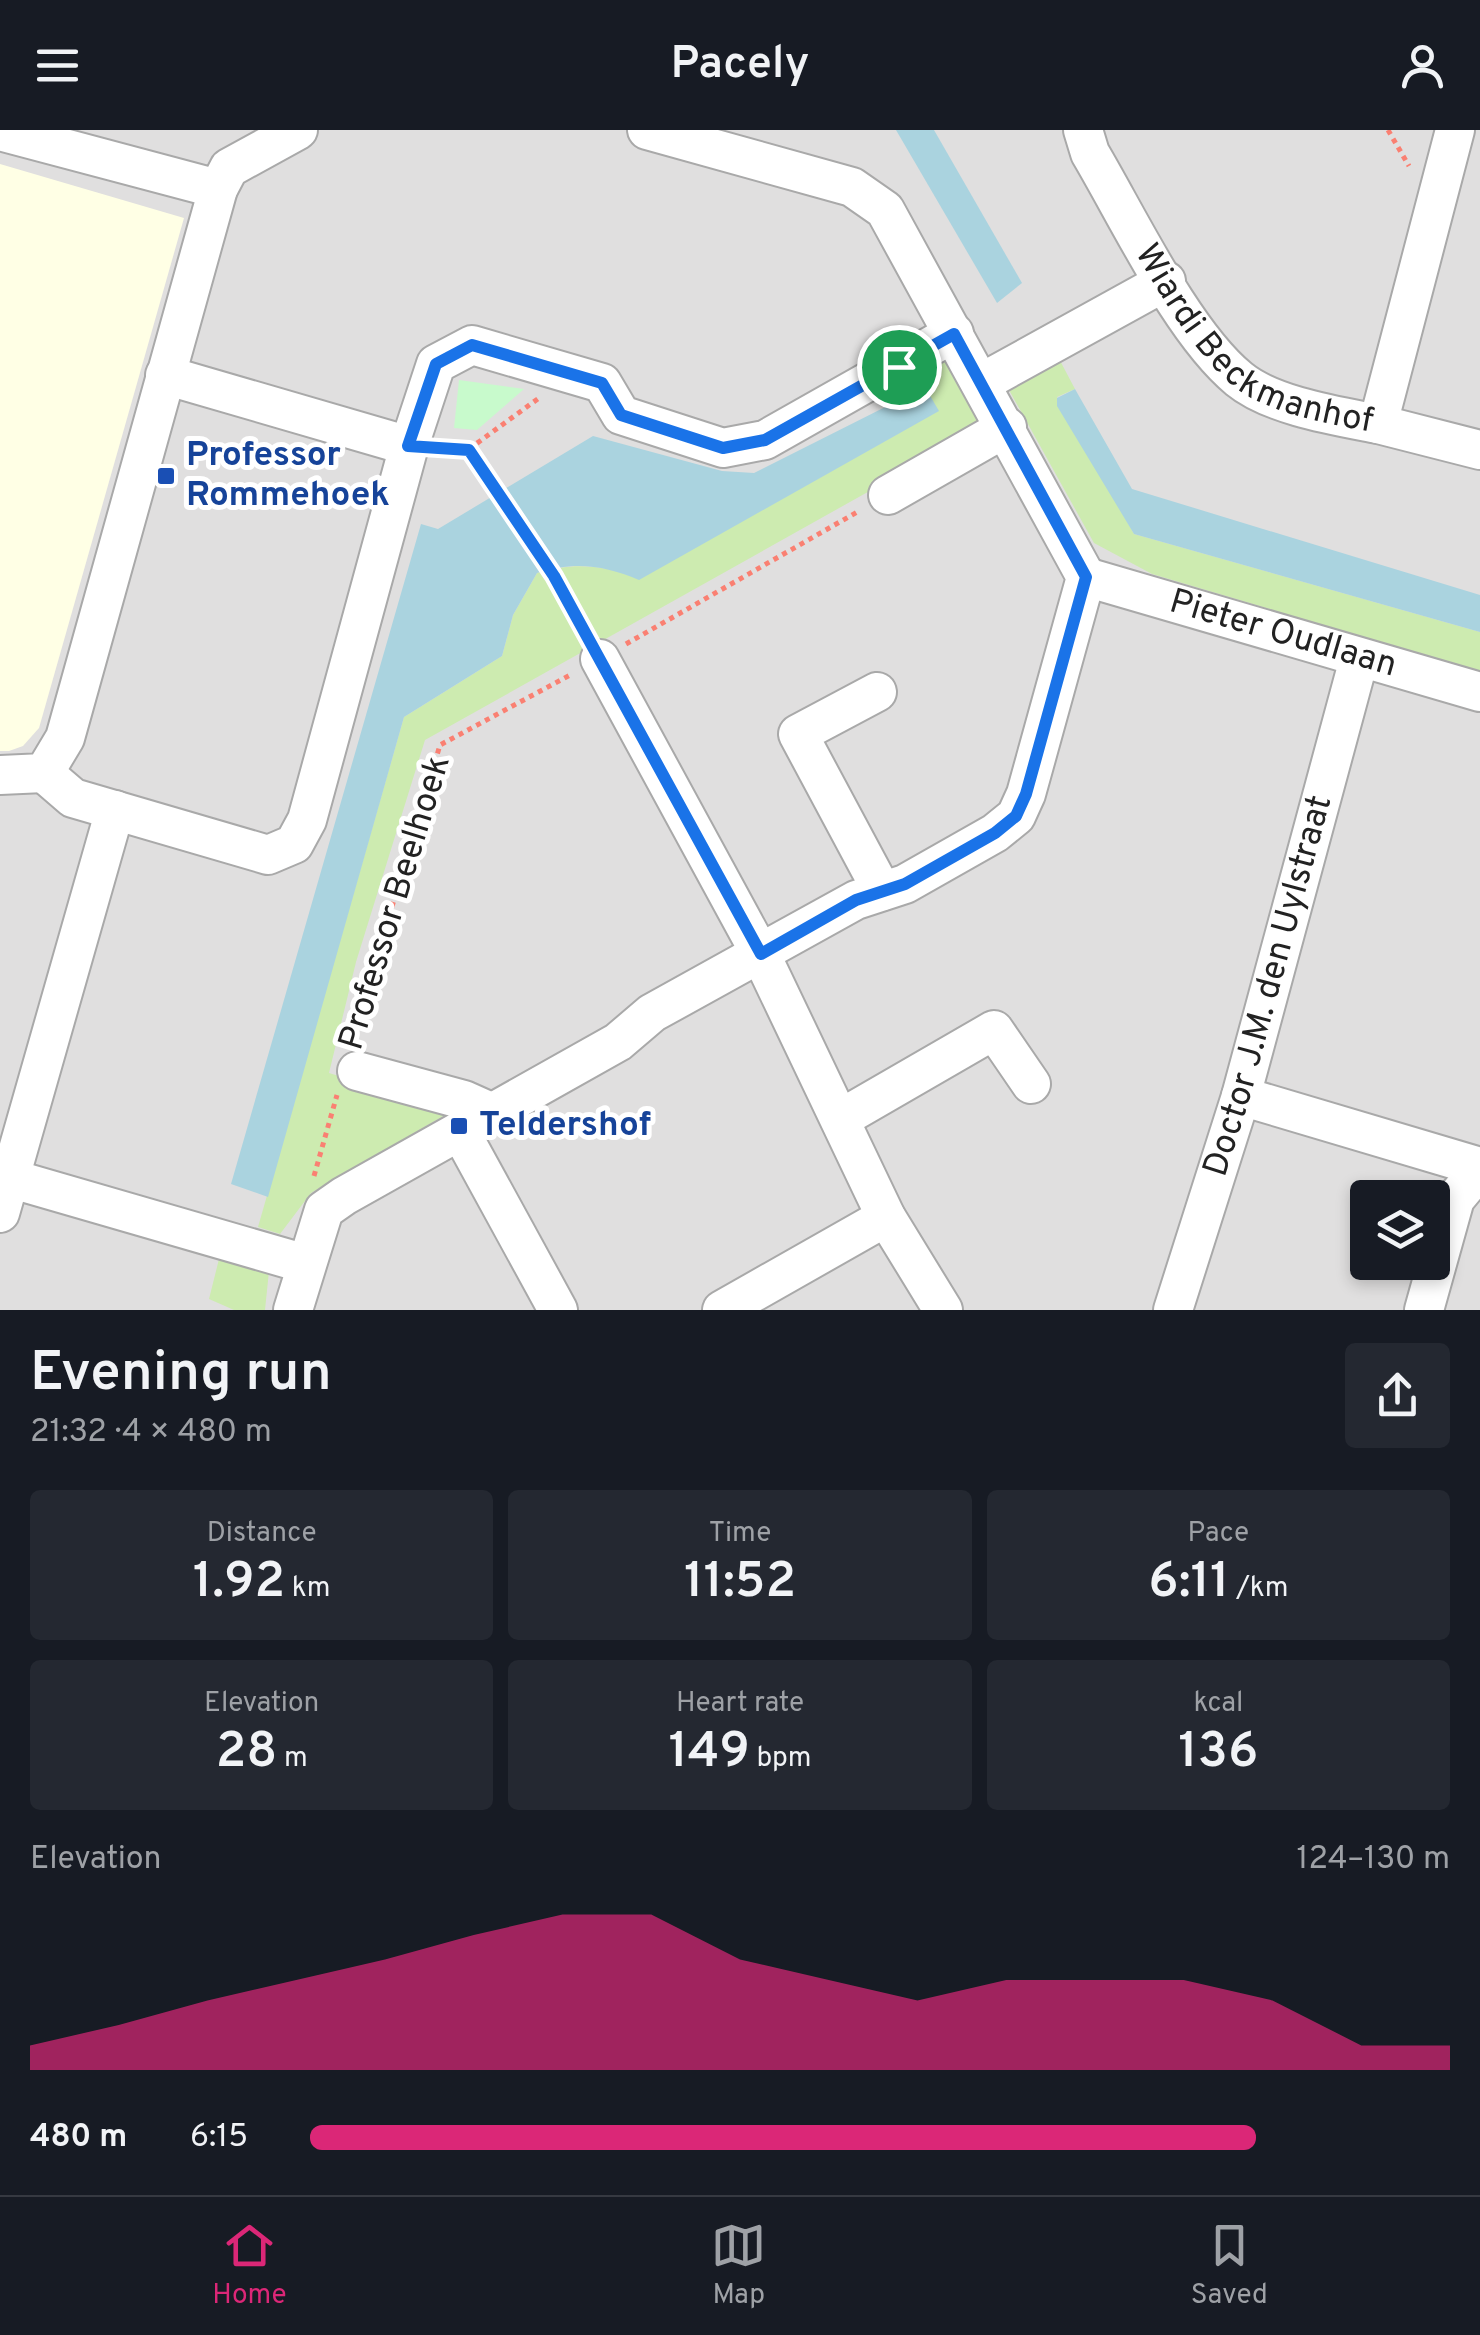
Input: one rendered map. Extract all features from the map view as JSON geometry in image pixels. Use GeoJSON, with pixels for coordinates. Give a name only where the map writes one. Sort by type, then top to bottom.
{"type":"FeatureCollection","features":[{"type":"Feature","properties":{"kind":"street"},"geometry":{"type":"LineString","coordinates":[[44,772],[64,738],[218,189],[229,168],[298,130]]}},
{"type":"Feature","properties":{"kind":"street"},"geometry":{"type":"LineString","coordinates":[[293,1310],[324,1210],[618,1042],[652,1013],[856,900],[905,884],[1016,816],[1026,794],[1086,577],[1008,427],[885,210],[852,187],[705,138],[646,130]]}},
{"type":"Feature","properties":{"kind":"street","name":"Wiardi Beckmanhof"},"geometry":{"type":"LineString","coordinates":[[1082,130],[1090,153],[1194,326],[1240,380],[1308,410],[1378,424],[1456,130]]}},
{"type":"Feature","properties":{"kind":"street"},"geometry":{"type":"LineString","coordinates":[[0,131],[218,189]]}},
{"type":"Feature","properties":{"kind":"street"},"geometry":{"type":"LineString","coordinates":[[983,382],[1166,281]]}},
{"type":"Feature","properties":{"kind":"street"},"geometry":{"type":"LineString","coordinates":[[0,775],[44,772],[74,798],[268,855],[294,844],[307,820],[408,446],[436,364],[472,345],[602,383],[621,415],[723,448],[765,440],[954,334]]}},
{"type":"Feature","properties":{"kind":"street"},"geometry":{"type":"LineString","coordinates":[[165,375],[408,446]]}},
{"type":"Feature","properties":{"kind":"street"},"geometry":{"type":"LineString","coordinates":[[1378,424],[1480,450]]}},
{"type":"Feature","properties":{"kind":"street"},"geometry":{"type":"LineString","coordinates":[[888,495],[1008,427]]}},
{"type":"Feature","properties":{"kind":"street","name":"Pieter Oudlaan"},"geometry":{"type":"LineString","coordinates":[[1086,577],[1480,692]]}},
{"type":"Feature","properties":{"kind":"street"},"geometry":{"type":"LineString","coordinates":[[600,659],[761,954],[886,1217],[943,1310]]}},
{"type":"Feature","properties":{"kind":"street","name":"Doctor J.M. den Uylstraat"},"geometry":{"type":"LineString","coordinates":[[1173,1310],[1241,1096],[1359,659]]}},
{"type":"Feature","properties":{"kind":"street"},"geometry":{"type":"LineString","coordinates":[[877,692],[798,734],[882,892]]}},
{"type":"Feature","properties":{"kind":"street"},"geometry":{"type":"LineString","coordinates":[[114,810],[4,1196],[310,1248]]}},
{"type":"Feature","properties":{"kind":"street"},"geometry":{"type":"LineString","coordinates":[[840,1119],[994,1030],[1031,1084]]}},
{"type":"Feature","properties":{"kind":"street","name":"Professor Beelhoek"},"geometry":{"type":"LineString","coordinates":[[349,1069],[464,1100],[493,1113]]}},
{"type":"Feature","properties":{"kind":"street"},"geometry":{"type":"LineString","coordinates":[[1241,1096],[1480,1168],[1456,1199],[1424,1310]]}},
{"type":"Feature","properties":{"kind":"street"},"geometry":{"type":"LineString","coordinates":[[460,1131],[558,1310]]}},
{"type":"Feature","properties":{"kind":"street"},"geometry":{"type":"LineString","coordinates":[[722,1310],[886,1217]]}},
{"type":"Feature","properties":{"kind":"path"},"geometry":{"type":"LineString","coordinates":[[469,450],[498,425]]}},
{"type":"Feature","properties":{"kind":"path"},"geometry":{"type":"LineString","coordinates":[[408,446],[469,450],[487,470],[554,576],[600,659]]}},
{"type":"Feature","properties":{"kind":"path","name":"Professor Beelhoek"},"geometry":{"type":"LineString","coordinates":[[310,1248],[306,1207],[440,745],[888,495]]}},
{"type":"Feature","properties":{"kind":"shaded area"},"geometry":{"type":"Polygon","coordinates":[[[0,130],[1480,130],[1480,1310],[0,1310],[0,130]]]}},
{"type":"Feature","properties":{"kind":"shaded area"},"geometry":{"type":"Polygon","coordinates":[[[0,164],[184,218],[39,728],[23,746],[9,751],[0,751],[0,164]]]}},
{"type":"Feature","properties":{"kind":"green space"},"geometry":{"type":"Polygon","coordinates":[[[1056,353],[1075,389],[1057,397],[1134,534],[1480,632],[1480,672],[1152,574],[1094,543],[1004,381],[1056,353]]]}},
{"type":"Feature","properties":{"kind":"green space"},"geometry":{"type":"Polygon","coordinates":[[[943,359],[991,423],[425,740],[356,962],[329,1073],[452,1111],[311,1193],[280,1234],[258,1227],[404,717],[502,656],[513,615],[537,573],[589,567],[639,579],[938,411],[925,387],[937,362],[943,359]]]}},
{"type":"Feature","properties":{"kind":"green space"},"geometry":{"type":"Polygon","coordinates":[[[459,380],[524,389],[477,430],[454,428],[459,380]]]}},
{"type":"Feature","properties":{"kind":"green space"},"geometry":{"type":"Polygon","coordinates":[[[221,1251],[269,1271],[265,1310],[234,1310],[209,1299],[221,1251]]]}},
{"type":"Feature","properties":{"kind":"water"},"geometry":{"type":"Polygon","coordinates":[[[896,130],[934,130],[1022,283],[997,303],[896,130]]]}},
{"type":"Feature","properties":{"kind":"water"},"geometry":{"type":"Polygon","coordinates":[[[925,387],[939,411],[639,580],[589,566],[537,573],[513,615],[502,656],[404,717],[268,1197],[231,1184],[421,524],[438,529],[593,436],[722,471],[754,473],[925,387]]]}},
{"type":"Feature","properties":{"kind":"water"},"geometry":{"type":"Polygon","coordinates":[[[1075,389],[1132,489],[1480,595],[1480,632],[1134,534],[1057,406],[1057,398],[1075,389]]]}},
{"type":"Feature","properties":{"kind":"place","name":"Professor Rommehoek"},"geometry":{"type":"Point","coordinates":[166,476]}},
{"type":"Feature","properties":{"kind":"place","name":"Teldershof"},"geometry":{"type":"Point","coordinates":[459,1126]}},
{"type":"Feature","properties":{"kind":"route"},"geometry":{"type":"LineString","coordinates":[[954,334],[1076,553],[1086,577],[1081,600],[1026,794],[1016,816],[995,833],[905,884],[856,900],[761,954],[554,576],[487,470],[469,450],[408,446],[436,364],[472,345],[602,383],[621,415],[723,448],[765,440],[899,367],[954,334]]}}]}
